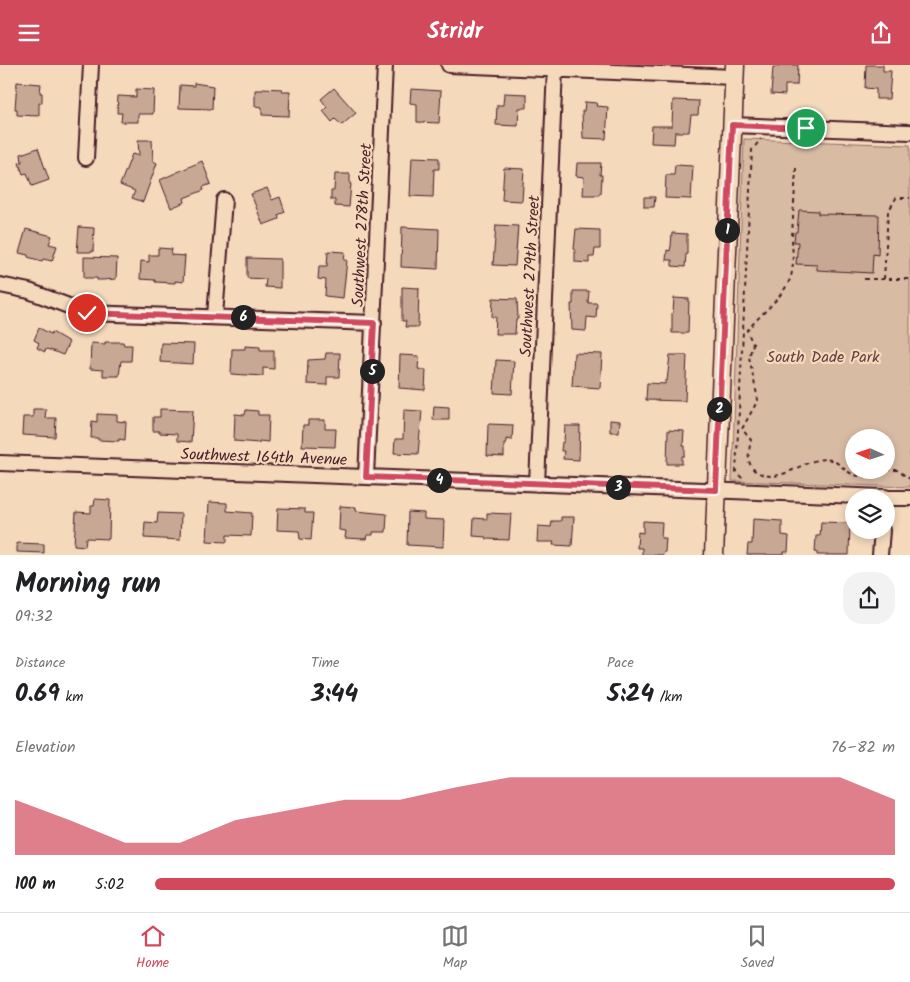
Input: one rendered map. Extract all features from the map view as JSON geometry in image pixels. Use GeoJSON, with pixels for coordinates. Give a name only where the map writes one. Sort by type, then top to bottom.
{"type":"FeatureCollection","features":[{"type":"Feature","properties":{"kind":"street"},"geometry":{"type":"LineString","coordinates":[[86,158],[90,65]]}},
{"type":"Feature","properties":{"kind":"street","name":"Southwest 278th Street"},"geometry":{"type":"LineString","coordinates":[[366,477],[385,65]]}},
{"type":"Feature","properties":{"kind":"street"},"geometry":{"type":"LineString","coordinates":[[449,65],[555,69],[734,71],[714,555]]}},
{"type":"Feature","properties":{"kind":"street","name":"Southwest 279th Street"},"geometry":{"type":"LineString","coordinates":[[537,484],[555,69]]}},
{"type":"Feature","properties":{"kind":"street"},"geometry":{"type":"LineString","coordinates":[[732,125],[910,131]]}},
{"type":"Feature","properties":{"kind":"street"},"geometry":{"type":"LineString","coordinates":[[215,316],[224,200]]}},
{"type":"Feature","properties":{"kind":"street"},"geometry":{"type":"LineString","coordinates":[[0,285],[29,291],[87,313],[374,323]]}},
{"type":"Feature","properties":{"kind":"street","name":"Southwest 164th Avenue"},"geometry":{"type":"LineString","coordinates":[[0,463],[845,495]]}},
{"type":"Feature","properties":{"kind":"street","name":"Southwest 164th Avenue"},"geometry":{"type":"LineString","coordinates":[[895,498],[910,499]]}},
{"type":"Feature","properties":{"kind":"street"},"geometry":{"type":"LineString","coordinates":[[880,555],[881,539]]}},
{"type":"Feature","properties":{"kind":"path"},"geometry":{"type":"LineString","coordinates":[[746,481],[736,472],[752,150],[763,137]]}},
{"type":"Feature","properties":{"kind":"path"},"geometry":{"type":"LineString","coordinates":[[796,167],[792,272],[788,285],[779,297],[756,319],[747,331],[753,344],[749,357],[758,400],[742,429],[751,440],[747,456],[754,471],[766,477],[791,472],[815,460],[832,460],[845,470]]}},
{"type":"Feature","properties":{"kind":"path"},"geometry":{"type":"LineString","coordinates":[[884,279],[888,212],[896,198],[910,198]]}},
{"type":"Feature","properties":{"kind":"path"},"geometry":{"type":"LineString","coordinates":[[864,279],[910,279]]}},
{"type":"Feature","properties":{"kind":"path"},"geometry":{"type":"LineString","coordinates":[[895,470],[910,479]]}},
{"type":"Feature","properties":{"kind":"green space","name":"South Dade Park"},"geometry":{"type":"Polygon","coordinates":[[[744,139],[910,145],[910,487],[732,481],[744,139]]]}},
{"type":"Feature","properties":{"kind":"building"},"geometry":{"type":"Polygon","coordinates":[[[779,65],[798,65],[797,85],[785,85],[785,95],[771,94],[773,67],[779,67],[779,65]]]}},
{"type":"Feature","properties":{"kind":"building"},"geometry":{"type":"Polygon","coordinates":[[[866,65],[883,65],[883,71],[891,71],[889,99],[876,99],[876,89],[865,88],[866,65]]]}},
{"type":"Feature","properties":{"kind":"building"},"geometry":{"type":"Polygon","coordinates":[[[17,82],[41,84],[42,103],[39,103],[39,116],[17,115],[17,109],[15,109],[17,82]]]}},
{"type":"Feature","properties":{"kind":"building"},"geometry":{"type":"Polygon","coordinates":[[[194,83],[213,86],[212,109],[179,108],[180,85],[194,86],[194,83]]]}},
{"type":"Feature","properties":{"kind":"building"},"geometry":{"type":"Polygon","coordinates":[[[263,88],[290,91],[289,116],[262,115],[262,107],[255,106],[255,90],[263,90],[263,88]]]}},
{"type":"Feature","properties":{"kind":"building"},"geometry":{"type":"Polygon","coordinates":[[[334,88],[356,113],[342,125],[335,119],[332,122],[323,111],[327,107],[321,99],[334,88]]]}},
{"type":"Feature","properties":{"kind":"building"},"geometry":{"type":"Polygon","coordinates":[[[136,89],[154,90],[153,114],[138,114],[138,122],[121,122],[122,113],[117,113],[118,96],[136,97],[136,89]]]}},
{"type":"Feature","properties":{"kind":"building"},"geometry":{"type":"Polygon","coordinates":[[[411,89],[441,91],[439,123],[417,122],[417,104],[410,103],[411,89]]]}},
{"type":"Feature","properties":{"kind":"building"},"geometry":{"type":"Polygon","coordinates":[[[504,93],[527,94],[527,108],[519,108],[518,126],[496,125],[497,105],[503,105],[504,93]]]}},
{"type":"Feature","properties":{"kind":"building"},"geometry":{"type":"Polygon","coordinates":[[[673,100],[699,101],[698,115],[691,115],[689,132],[675,132],[674,144],[651,143],[652,126],[672,126],[673,100]]]}},
{"type":"Feature","properties":{"kind":"building"},"geometry":{"type":"Polygon","coordinates":[[[585,102],[597,103],[596,106],[608,107],[606,139],[583,138],[582,111],[584,111],[585,102]]]}},
{"type":"Feature","properties":{"kind":"building"},"geometry":{"type":"Polygon","coordinates":[[[138,140],[152,140],[153,161],[157,163],[143,202],[132,198],[135,191],[120,185],[132,154],[139,156],[138,140]]]}},
{"type":"Feature","properties":{"kind":"building"},"geometry":{"type":"Polygon","coordinates":[[[38,148],[49,180],[32,186],[27,173],[23,174],[19,163],[22,162],[21,154],[38,148]]]}},
{"type":"Feature","properties":{"kind":"building"},"geometry":{"type":"Polygon","coordinates":[[[412,157],[439,158],[439,169],[434,169],[433,197],[410,196],[412,157]]]}},
{"type":"Feature","properties":{"kind":"building"},"geometry":{"type":"Polygon","coordinates":[[[202,161],[211,184],[203,187],[204,190],[184,198],[185,202],[171,208],[160,180],[202,161]]]}},
{"type":"Feature","properties":{"kind":"building"},"geometry":{"type":"Polygon","coordinates":[[[577,163],[601,163],[601,193],[599,195],[583,195],[584,177],[576,176],[577,163]]]}},
{"type":"Feature","properties":{"kind":"building"},"geometry":{"type":"Polygon","coordinates":[[[675,165],[693,166],[691,199],[665,198],[666,175],[674,175],[675,165]]]}},
{"type":"Feature","properties":{"kind":"building"},"geometry":{"type":"Polygon","coordinates":[[[504,168],[524,169],[522,201],[502,200],[504,168]]]}},
{"type":"Feature","properties":{"kind":"building"},"geometry":{"type":"Polygon","coordinates":[[[335,174],[350,174],[349,207],[335,206],[335,200],[331,200],[331,191],[334,191],[335,174]]]}},
{"type":"Feature","properties":{"kind":"building"},"geometry":{"type":"Polygon","coordinates":[[[267,188],[272,200],[280,197],[285,212],[278,215],[279,219],[263,225],[251,194],[267,188]]]}},
{"type":"Feature","properties":{"kind":"building"},"geometry":{"type":"Polygon","coordinates":[[[644,197],[655,197],[654,207],[644,207],[644,197]]]}},
{"type":"Feature","properties":{"kind":"building"},"geometry":{"type":"Polygon","coordinates":[[[799,210],[818,211],[818,214],[879,215],[878,255],[873,254],[872,273],[817,270],[817,265],[796,264],[798,242],[794,242],[799,210]]]}},
{"type":"Feature","properties":{"kind":"building"},"geometry":{"type":"Polygon","coordinates":[[[496,225],[518,226],[515,266],[493,265],[496,225]]]}},
{"type":"Feature","properties":{"kind":"building"},"geometry":{"type":"Polygon","coordinates":[[[79,227],[94,228],[93,252],[77,252],[79,227]]]}},
{"type":"Feature","properties":{"kind":"building"},"geometry":{"type":"Polygon","coordinates":[[[402,227],[439,229],[438,269],[401,267],[402,227]]]}},
{"type":"Feature","properties":{"kind":"building"},"geometry":{"type":"Polygon","coordinates":[[[26,229],[52,236],[49,244],[57,246],[52,261],[43,259],[42,261],[19,253],[26,229]]]}},
{"type":"Feature","properties":{"kind":"building"},"geometry":{"type":"Polygon","coordinates":[[[576,229],[600,230],[600,249],[595,249],[594,257],[589,257],[589,263],[575,262],[576,229]]]}},
{"type":"Feature","properties":{"kind":"building"},"geometry":{"type":"Polygon","coordinates":[[[672,233],[687,234],[685,267],[672,266],[672,260],[666,260],[667,250],[670,251],[672,233]]]}},
{"type":"Feature","properties":{"kind":"building"},"geometry":{"type":"Polygon","coordinates":[[[158,248],[172,249],[171,255],[185,256],[183,282],[155,282],[155,280],[140,279],[141,261],[149,262],[149,255],[158,255],[158,248]]]}},
{"type":"Feature","properties":{"kind":"building"},"geometry":{"type":"Polygon","coordinates":[[[328,251],[345,252],[344,260],[347,260],[343,298],[325,296],[326,280],[318,279],[319,266],[327,266],[328,251]]]}},
{"type":"Feature","properties":{"kind":"building"},"geometry":{"type":"Polygon","coordinates":[[[84,257],[117,258],[116,279],[97,280],[97,278],[84,278],[84,257]]]}},
{"type":"Feature","properties":{"kind":"building"},"geometry":{"type":"Polygon","coordinates":[[[247,258],[280,259],[280,288],[265,287],[266,279],[247,278],[247,258]]]}},
{"type":"Feature","properties":{"kind":"building"},"geometry":{"type":"Polygon","coordinates":[[[402,287],[419,288],[418,327],[405,327],[406,321],[402,321],[402,287]]]}},
{"type":"Feature","properties":{"kind":"building"},"geometry":{"type":"Polygon","coordinates":[[[573,291],[589,291],[588,303],[597,303],[596,318],[587,317],[586,331],[572,330],[571,304],[573,304],[573,291]]]}},
{"type":"Feature","properties":{"kind":"building"},"geometry":{"type":"Polygon","coordinates":[[[493,298],[517,299],[518,319],[516,319],[515,334],[495,334],[496,317],[492,317],[493,298]]]}},
{"type":"Feature","properties":{"kind":"building"},"geometry":{"type":"Polygon","coordinates":[[[674,298],[689,299],[688,333],[672,333],[674,298]]]}},
{"type":"Feature","properties":{"kind":"building"},"geometry":{"type":"Polygon","coordinates":[[[39,328],[51,334],[52,332],[69,342],[63,355],[46,349],[45,352],[37,348],[39,343],[34,340],[39,328]]]}},
{"type":"Feature","properties":{"kind":"building"},"geometry":{"type":"Polygon","coordinates":[[[105,342],[123,342],[124,345],[132,345],[131,361],[121,361],[119,376],[103,376],[103,370],[90,369],[91,343],[105,344],[105,342]]]}},
{"type":"Feature","properties":{"kind":"building"},"geometry":{"type":"Polygon","coordinates":[[[161,343],[194,344],[193,364],[160,362],[161,343]]]}},
{"type":"Feature","properties":{"kind":"building"},"geometry":{"type":"Polygon","coordinates":[[[245,346],[260,347],[260,350],[274,350],[274,369],[263,368],[263,376],[231,374],[232,349],[245,349],[245,346]]]}},
{"type":"Feature","properties":{"kind":"building"},"geometry":{"type":"Polygon","coordinates":[[[326,353],[340,353],[339,377],[327,377],[327,385],[307,384],[308,360],[325,359],[326,353]]]}},
{"type":"Feature","properties":{"kind":"building"},"geometry":{"type":"Polygon","coordinates":[[[574,353],[602,354],[600,388],[572,386],[574,353]]]}},
{"type":"Feature","properties":{"kind":"building"},"geometry":{"type":"Polygon","coordinates":[[[400,355],[419,356],[418,369],[426,370],[425,390],[399,388],[400,355]]]}},
{"type":"Feature","properties":{"kind":"building"},"geometry":{"type":"Polygon","coordinates":[[[670,355],[687,355],[685,401],[646,400],[647,383],[665,384],[665,380],[667,381],[670,355]]]}},
{"type":"Feature","properties":{"kind":"building"},"geometry":{"type":"Polygon","coordinates":[[[496,360],[514,361],[512,394],[494,393],[496,360]]]}},
{"type":"Feature","properties":{"kind":"building"},"geometry":{"type":"Polygon","coordinates":[[[434,406],[449,407],[449,420],[433,420],[434,406]]]}},
{"type":"Feature","properties":{"kind":"building"},"geometry":{"type":"Polygon","coordinates":[[[33,409],[46,409],[45,418],[56,418],[55,437],[22,435],[23,417],[33,417],[33,409]]]}},
{"type":"Feature","properties":{"kind":"building"},"geometry":{"type":"Polygon","coordinates":[[[160,409],[193,410],[191,442],[177,441],[177,434],[153,431],[153,417],[160,417],[160,409]]]}},
{"type":"Feature","properties":{"kind":"building"},"geometry":{"type":"Polygon","coordinates":[[[246,410],[258,411],[258,415],[269,415],[268,442],[234,441],[235,414],[245,415],[246,410]]]}},
{"type":"Feature","properties":{"kind":"building"},"geometry":{"type":"Polygon","coordinates":[[[404,410],[422,411],[418,454],[394,453],[395,439],[403,439],[404,410]]]}},
{"type":"Feature","properties":{"kind":"building"},"geometry":{"type":"Polygon","coordinates":[[[97,414],[117,415],[117,421],[126,422],[125,440],[98,440],[98,438],[91,438],[92,421],[97,422],[97,414]]]}},
{"type":"Feature","properties":{"kind":"building"},"geometry":{"type":"Polygon","coordinates":[[[308,420],[325,420],[325,429],[336,429],[335,447],[302,446],[303,425],[308,425],[308,420]]]}},
{"type":"Feature","properties":{"kind":"building"},"geometry":{"type":"Polygon","coordinates":[[[610,420],[620,421],[619,432],[610,432],[610,420]]]}},
{"type":"Feature","properties":{"kind":"building"},"geometry":{"type":"Polygon","coordinates":[[[488,424],[513,425],[512,440],[506,439],[506,443],[504,443],[504,457],[487,456],[488,424]]]}},
{"type":"Feature","properties":{"kind":"building"},"geometry":{"type":"Polygon","coordinates":[[[565,426],[580,426],[579,460],[563,459],[564,451],[561,451],[562,442],[564,442],[565,426]]]}},
{"type":"Feature","properties":{"kind":"building"},"geometry":{"type":"Polygon","coordinates":[[[668,430],[684,431],[683,446],[685,446],[685,456],[682,456],[682,464],[667,464],[668,430]]]}},
{"type":"Feature","properties":{"kind":"building"},"geometry":{"type":"Polygon","coordinates":[[[95,499],[110,500],[109,539],[86,538],[85,546],[74,545],[76,512],[91,513],[91,506],[94,506],[95,499]]]}},
{"type":"Feature","properties":{"kind":"building"},"geometry":{"type":"Polygon","coordinates":[[[209,502],[227,503],[227,511],[252,513],[251,536],[227,535],[227,542],[207,541],[209,502]]]}},
{"type":"Feature","properties":{"kind":"building"},"geometry":{"type":"Polygon","coordinates":[[[340,506],[356,507],[356,511],[387,514],[386,532],[373,532],[373,535],[367,535],[366,539],[345,538],[346,531],[339,530],[340,506]]]}},
{"type":"Feature","properties":{"kind":"building"},"geometry":{"type":"Polygon","coordinates":[[[278,508],[305,509],[305,513],[313,513],[311,540],[300,539],[299,531],[277,530],[278,508]]]}},
{"type":"Feature","properties":{"kind":"building"},"geometry":{"type":"Polygon","coordinates":[[[408,512],[424,513],[424,519],[444,520],[443,547],[407,545],[408,512]]]}},
{"type":"Feature","properties":{"kind":"building"},"geometry":{"type":"Polygon","coordinates":[[[158,513],[181,514],[180,540],[144,538],[145,522],[157,523],[158,513]]]}},
{"type":"Feature","properties":{"kind":"building"},"geometry":{"type":"Polygon","coordinates":[[[487,513],[511,514],[509,540],[486,539],[486,537],[473,536],[474,518],[487,519],[487,513]]]}},
{"type":"Feature","properties":{"kind":"building"},"geometry":{"type":"Polygon","coordinates":[[[561,517],[574,517],[572,546],[553,545],[554,542],[537,542],[538,526],[551,527],[552,521],[561,521],[561,517]]]}},
{"type":"Feature","properties":{"kind":"building"},"geometry":{"type":"Polygon","coordinates":[[[753,519],[782,521],[782,535],[789,536],[788,552],[784,552],[784,555],[747,555],[748,544],[752,544],[753,519]]]}},
{"type":"Feature","properties":{"kind":"building"},"geometry":{"type":"Polygon","coordinates":[[[643,521],[662,522],[661,538],[666,538],[663,555],[642,555],[642,548],[637,548],[638,532],[643,533],[643,521]]]}},
{"type":"Feature","properties":{"kind":"building"},"geometry":{"type":"Polygon","coordinates":[[[821,522],[845,523],[845,539],[850,539],[849,555],[817,555],[817,552],[815,552],[816,536],[820,536],[821,522]]]}},
{"type":"Feature","properties":{"kind":"building"},"geometry":{"type":"Polygon","coordinates":[[[17,543],[44,544],[44,553],[17,552],[17,543]]]}},
{"type":"Feature","properties":{"kind":"route"},"geometry":{"type":"LineString","coordinates":[[87,313],[374,323],[366,477],[716,490],[732,125],[806,128]]}}]}
